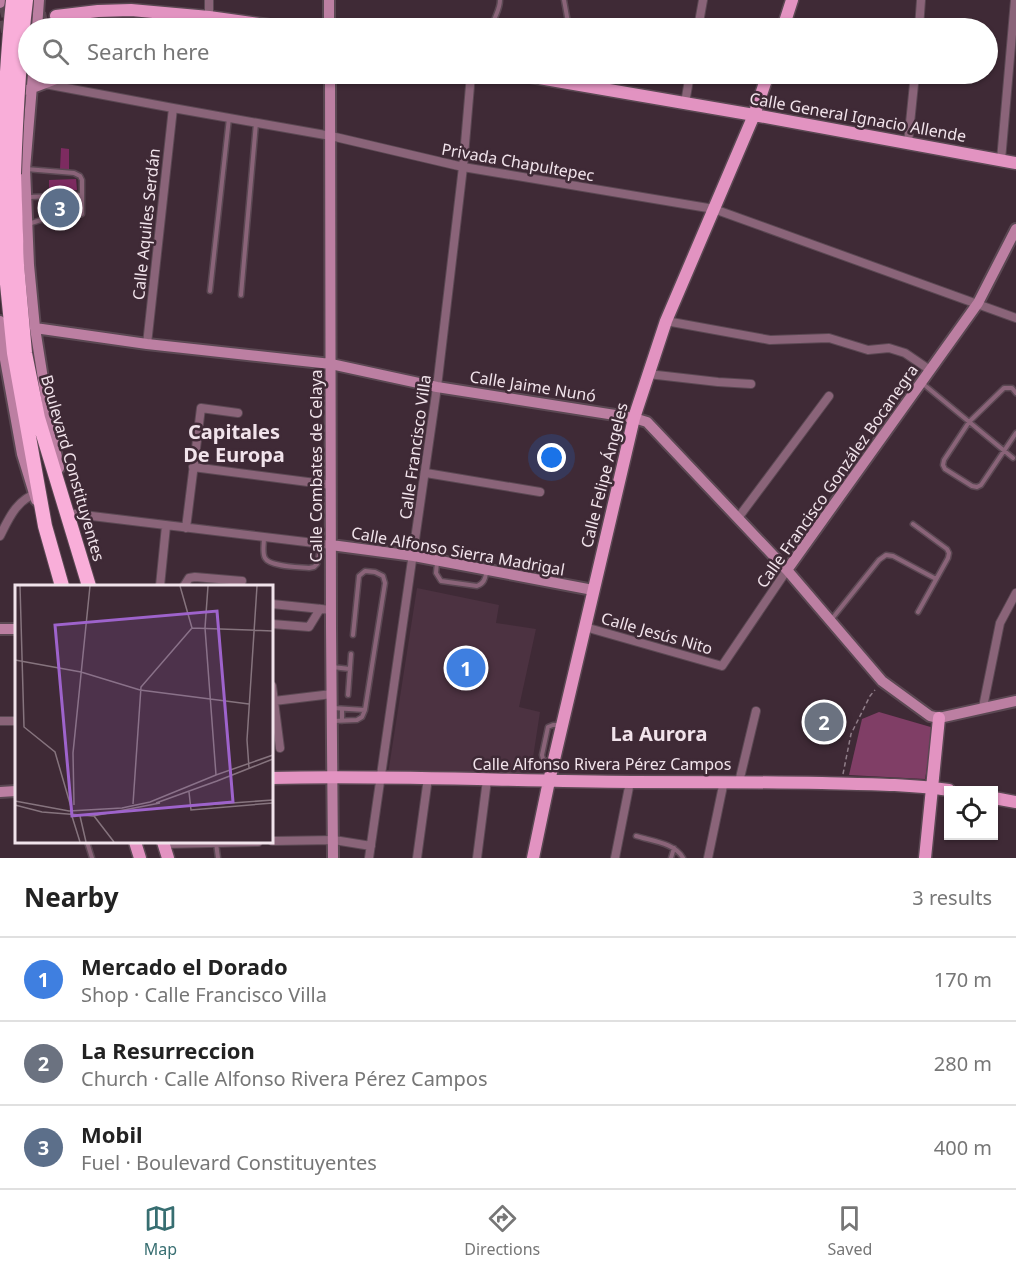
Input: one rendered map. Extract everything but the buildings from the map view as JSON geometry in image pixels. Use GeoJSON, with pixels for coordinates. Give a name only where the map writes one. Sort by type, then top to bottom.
{"type":"FeatureCollection","features":[{"type":"Feature","properties":{"kind":"highway","name":"Boulevard Constituyentes"},"geometry":{"type":"LineString","coordinates":[[14,0],[8,49],[3,153],[11,264],[14,353],[36,494],[62,585]]}},
{"type":"Feature","properties":{"kind":"highway","name":"Boulevard Constituyentes"},"geometry":{"type":"LineString","coordinates":[[24,18],[26,0]]}},
{"type":"Feature","properties":{"kind":"highway","name":"Boulevard Constituyentes"},"geometry":{"type":"LineString","coordinates":[[19,84],[11,264],[38,418],[89,585]]}},
{"type":"Feature","properties":{"kind":"main road"},"geometry":{"type":"LineString","coordinates":[[38,18],[39,0]]}},
{"type":"Feature","properties":{"kind":"main road"},"geometry":{"type":"LineString","coordinates":[[329,0],[329,18]]}},
{"type":"Feature","properties":{"kind":"main road"},"geometry":{"type":"LineString","coordinates":[[786,18],[792,0]]}},
{"type":"Feature","properties":{"kind":"main road"},"geometry":{"type":"LineString","coordinates":[[56,16],[131,10],[222,18]]}},
{"type":"Feature","properties":{"kind":"main road"},"geometry":{"type":"LineString","coordinates":[[204,18],[209,16]]}},
{"type":"Feature","properties":{"kind":"main road"},"geometry":{"type":"LineString","coordinates":[[0,41],[18,37]]}},
{"type":"Feature","properties":{"kind":"main road"},"geometry":{"type":"LineString","coordinates":[[32,84],[25,169],[29,265],[35,328],[67,513]]}},
{"type":"Feature","properties":{"kind":"main road"},"geometry":{"type":"LineString","coordinates":[[0,107],[32,87],[44,84]]}},
{"type":"Feature","properties":{"kind":"main road","name":"Calle Combates de Celaya"},"geometry":{"type":"LineString","coordinates":[[330,84],[331,485],[326,544],[326,610],[332,694],[337,709],[333,777],[333,858]]}},
{"type":"Feature","properties":{"kind":"main road","name":"Calle General Ignacio Allende"},"geometry":{"type":"LineString","coordinates":[[597,84],[685,103],[1016,163]]}},
{"type":"Feature","properties":{"kind":"main road","name":"Calle Felipe Ángeles"},"geometry":{"type":"LineString","coordinates":[[533,858],[552,765],[633,418],[666,321],[754,115],[765,84]]}},
{"type":"Feature","properties":{"kind":"main road","name":"Calle Francisco González Bocanegra"},"geometry":{"type":"LineString","coordinates":[[787,570],[978,303],[1016,229]]}},
{"type":"Feature","properties":{"kind":"main road"},"geometry":{"type":"LineString","coordinates":[[0,321],[3,354],[22,454],[36,494]]}},
{"type":"Feature","properties":{"kind":"main road","name":"Calle Jaime Nunó"},"geometry":{"type":"LineString","coordinates":[[35,328],[147,344],[331,364],[437,387],[647,422],[787,570],[882,681],[930,716],[939,718]]}},
{"type":"Feature","properties":{"kind":"main road","name":"Calle Alfonso Sierra Madrigal"},"geometry":{"type":"LineString","coordinates":[[326,544],[414,556],[593,590]]}},
{"type":"Feature","properties":{"kind":"main road"},"geometry":{"type":"LineString","coordinates":[[925,858],[939,718],[1016,701]]}},
{"type":"Feature","properties":{"kind":"main road","name":"Calle Alfonso Rivera Pérez Campos"},"geometry":{"type":"LineString","coordinates":[[273,778],[380,777],[549,781],[842,783],[944,789]]}},
{"type":"Feature","properties":{"kind":"main road"},"geometry":{"type":"LineString","coordinates":[[0,792],[15,791]]}},
{"type":"Feature","properties":{"kind":"main road"},"geometry":{"type":"LineString","coordinates":[[998,799],[1016,802]]}},
{"type":"Feature","properties":{"kind":"main road"},"geometry":{"type":"LineString","coordinates":[[135,843],[140,858]]}},
{"type":"Feature","properties":{"kind":"main road"},"geometry":{"type":"LineString","coordinates":[[164,843],[168,858]]}},
{"type":"Feature","properties":{"kind":"street"},"geometry":{"type":"LineString","coordinates":[[209,0],[209,16]]}},
{"type":"Feature","properties":{"kind":"street"},"geometry":{"type":"LineString","coordinates":[[700,18],[703,0]]}},
{"type":"Feature","properties":{"kind":"street"},"geometry":{"type":"LineString","coordinates":[[920,18],[921,0]]}},
{"type":"Feature","properties":{"kind":"street"},"geometry":{"type":"LineString","coordinates":[[1001,160],[1015,0]]}},
{"type":"Feature","properties":{"kind":"street","name":"Privada Chapultepec"},"geometry":{"type":"LineString","coordinates":[[44,84],[331,136],[463,167],[714,209],[1016,318]]}},
{"type":"Feature","properties":{"kind":"street","name":"Calle Francisco Villa"},"geometry":{"type":"LineString","coordinates":[[369,858],[426,473],[463,167],[470,84]]}},
{"type":"Feature","properties":{"kind":"street"},"geometry":{"type":"LineString","coordinates":[[685,103],[688,84]]}},
{"type":"Feature","properties":{"kind":"street"},"geometry":{"type":"LineString","coordinates":[[908,143],[914,84]]}},
{"type":"Feature","properties":{"kind":"street","name":"Calle Aquiles Serdán"},"geometry":{"type":"LineString","coordinates":[[147,344],[173,108]]}},
{"type":"Feature","properties":{"kind":"street"},"geometry":{"type":"LineString","coordinates":[[666,321],[770,340],[829,338],[868,350],[889,348],[905,353],[930,370]]}},
{"type":"Feature","properties":{"kind":"street"},"geometry":{"type":"LineString","coordinates":[[648,374],[751,384]]}},
{"type":"Feature","properties":{"kind":"street"},"geometry":{"type":"LineString","coordinates":[[738,518],[829,396]]}},
{"type":"Feature","properties":{"kind":"street"},"geometry":{"type":"LineString","coordinates":[[186,528],[201,408],[238,413]]}},
{"type":"Feature","properties":{"kind":"street"},"geometry":{"type":"LineString","coordinates":[[193,467],[331,485]]}},
{"type":"Feature","properties":{"kind":"street"},"geometry":{"type":"LineString","coordinates":[[426,473],[540,492]]}},
{"type":"Feature","properties":{"kind":"street"},"geometry":{"type":"LineString","coordinates":[[0,536],[13,511],[23,500],[36,494]]}},
{"type":"Feature","properties":{"kind":"street","name":"Calle Alfonso Sierra Madrigal"},"geometry":{"type":"LineString","coordinates":[[67,513],[326,544]]}},
{"type":"Feature","properties":{"kind":"street"},"geometry":{"type":"LineString","coordinates":[[160,585],[166,526]]}},
{"type":"Feature","properties":{"kind":"street","name":"Calle Francisco González Bocanegra"},"geometry":{"type":"LineString","coordinates":[[722,666],[787,570]]}},
{"type":"Feature","properties":{"kind":"street"},"geometry":{"type":"LineString","coordinates":[[185,585],[189,578],[195,577],[242,581]]}},
{"type":"Feature","properties":{"kind":"street"},"geometry":{"type":"LineString","coordinates":[[983,707],[1000,623],[1014,602],[1016,592]]}},
{"type":"Feature","properties":{"kind":"street"},"geometry":{"type":"LineString","coordinates":[[273,604],[326,610]]}},
{"type":"Feature","properties":{"kind":"street"},"geometry":{"type":"LineString","coordinates":[[273,624],[309,627],[326,610]]}},
{"type":"Feature","properties":{"kind":"street","name":"Calle Jesús Nito"},"geometry":{"type":"LineString","coordinates":[[585,627],[722,666]]}},
{"type":"Feature","properties":{"kind":"street"},"geometry":{"type":"LineString","coordinates":[[273,694],[280,748]]}},
{"type":"Feature","properties":{"kind":"street"},"geometry":{"type":"LineString","coordinates":[[274,701],[332,694]]}},
{"type":"Feature","properties":{"kind":"street"},"geometry":{"type":"LineString","coordinates":[[739,782],[756,711]]}},
{"type":"Feature","properties":{"kind":"street"},"geometry":{"type":"LineString","coordinates":[[417,858],[429,778]]}},
{"type":"Feature","properties":{"kind":"street"},"geometry":{"type":"LineString","coordinates":[[477,858],[487,780]]}},
{"type":"Feature","properties":{"kind":"street"},"geometry":{"type":"LineString","coordinates":[[708,858],[724,781]]}},
{"type":"Feature","properties":{"kind":"street"},"geometry":{"type":"LineString","coordinates":[[615,858],[630,782]]}},
{"type":"Feature","properties":{"kind":"street"},"geometry":{"type":"LineString","coordinates":[[273,841],[334,840],[371,846]]}},
{"type":"Feature","properties":{"kind":"street"},"geometry":{"type":"LineString","coordinates":[[164,843],[216,843]]}},
{"type":"Feature","properties":{"kind":"lane"},"geometry":{"type":"LineString","coordinates":[[494,18],[497,14],[500,0]]}},
{"type":"Feature","properties":{"kind":"lane"},"geometry":{"type":"LineString","coordinates":[[564,0],[567,18]]}},
{"type":"Feature","properties":{"kind":"lane"},"geometry":{"type":"LineString","coordinates":[[210,291],[229,118]]}},
{"type":"Feature","properties":{"kind":"lane"},"geometry":{"type":"LineString","coordinates":[[242,295],[256,123]]}},
{"type":"Feature","properties":{"kind":"lane"},"geometry":{"type":"LineString","coordinates":[[25,169],[74,173],[82,180],[81,214],[27,224]]}},
{"type":"Feature","properties":{"kind":"lane"},"geometry":{"type":"LineString","coordinates":[[26,198],[82,195]]}},
{"type":"Feature","properties":{"kind":"lane"},"geometry":{"type":"LineString","coordinates":[[921,382],[1013,458]]}},
{"type":"Feature","properties":{"kind":"lane"},"geometry":{"type":"LineString","coordinates":[[1016,393],[1012,388],[1004,388],[969,422],[943,465],[945,469],[977,487],[981,485],[1016,433]]}},
{"type":"Feature","properties":{"kind":"lane"},"geometry":{"type":"LineString","coordinates":[[913,524],[947,549],[949,553],[918,612]]}},
{"type":"Feature","properties":{"kind":"lane"},"geometry":{"type":"LineString","coordinates":[[264,537],[264,553],[271,564],[314,567],[326,544]]}},
{"type":"Feature","properties":{"kind":"lane"},"geometry":{"type":"LineString","coordinates":[[830,621],[879,560],[886,555],[893,556],[936,579]]}},
{"type":"Feature","properties":{"kind":"lane"},"geometry":{"type":"LineString","coordinates":[[437,561],[436,573],[441,581],[477,586],[482,584],[488,570]]}},
{"type":"Feature","properties":{"kind":"lane"},"geometry":{"type":"LineString","coordinates":[[337,721],[357,720],[362,717],[365,710],[385,583],[383,576],[375,572],[365,571],[359,576],[353,635]]}},
{"type":"Feature","properties":{"kind":"lane"},"geometry":{"type":"LineString","coordinates":[[348,695],[351,654]]}},
{"type":"Feature","properties":{"kind":"lane"},"geometry":{"type":"LineString","coordinates":[[331,667],[350,669]]}},
{"type":"Feature","properties":{"kind":"lane"},"geometry":{"type":"LineString","coordinates":[[337,709],[365,710]]}},
{"type":"Feature","properties":{"kind":"lane"},"geometry":{"type":"LineString","coordinates":[[636,836],[674,847],[682,858]]}},
{"type":"Feature","properties":{"kind":"lane"},"geometry":{"type":"LineString","coordinates":[[87,843],[92,858]]}},
{"type":"Feature","properties":{"kind":"lane"},"geometry":{"type":"LineString","coordinates":[[216,843],[218,858]]}},
{"type":"Feature","properties":{"kind":"lane"},"geometry":{"type":"LineString","coordinates":[[671,858],[674,847]]}},
{"type":"Feature","properties":{"kind":"path"},"geometry":{"type":"LineString","coordinates":[[842,783],[851,734],[870,696],[882,681]]}},
{"type":"Feature","properties":{"kind":"shaded area"},"geometry":{"type":"Polygon","coordinates":[[[417,588],[499,605],[496,623],[536,629],[519,707],[540,712],[530,777],[388,774],[417,588]]]}},
{"type":"Feature","properties":{"kind":"shaded area"},"geometry":{"type":"Polygon","coordinates":[[[879,712],[934,728],[925,779],[849,775],[862,719],[879,712]]]}},
{"type":"Feature","properties":{"kind":"tunnel"},"geometry":{"type":"LineString","coordinates":[[0,12],[20,7]]}},
{"type":"Feature","properties":{"kind":"tunnel"},"geometry":{"type":"LineString","coordinates":[[46,18],[56,16]]}},
{"type":"Feature","properties":{"kind":"tunnel"},"geometry":{"type":"LineString","coordinates":[[0,27],[18,23]]}},
{"type":"Feature","properties":{"kind":"place","name":"Mobil"},"geometry":{"type":"Point","coordinates":[60,208]}},
{"type":"Feature","properties":{"kind":"place","name":"Mercado el Dorado"},"geometry":{"type":"Point","coordinates":[466,668]}},
{"type":"Feature","properties":{"kind":"place","name":"La Resurreccion"},"geometry":{"type":"Point","coordinates":[824,722]}},
{"type":"Feature","properties":{"kind":"district","name":"Capitales De Europa"},"geometry":{"type":"Point","coordinates":[234,442]}},
{"type":"Feature","properties":{"kind":"district","name":"La Aurora"},"geometry":{"type":"Point","coordinates":[659,733]}}]}
